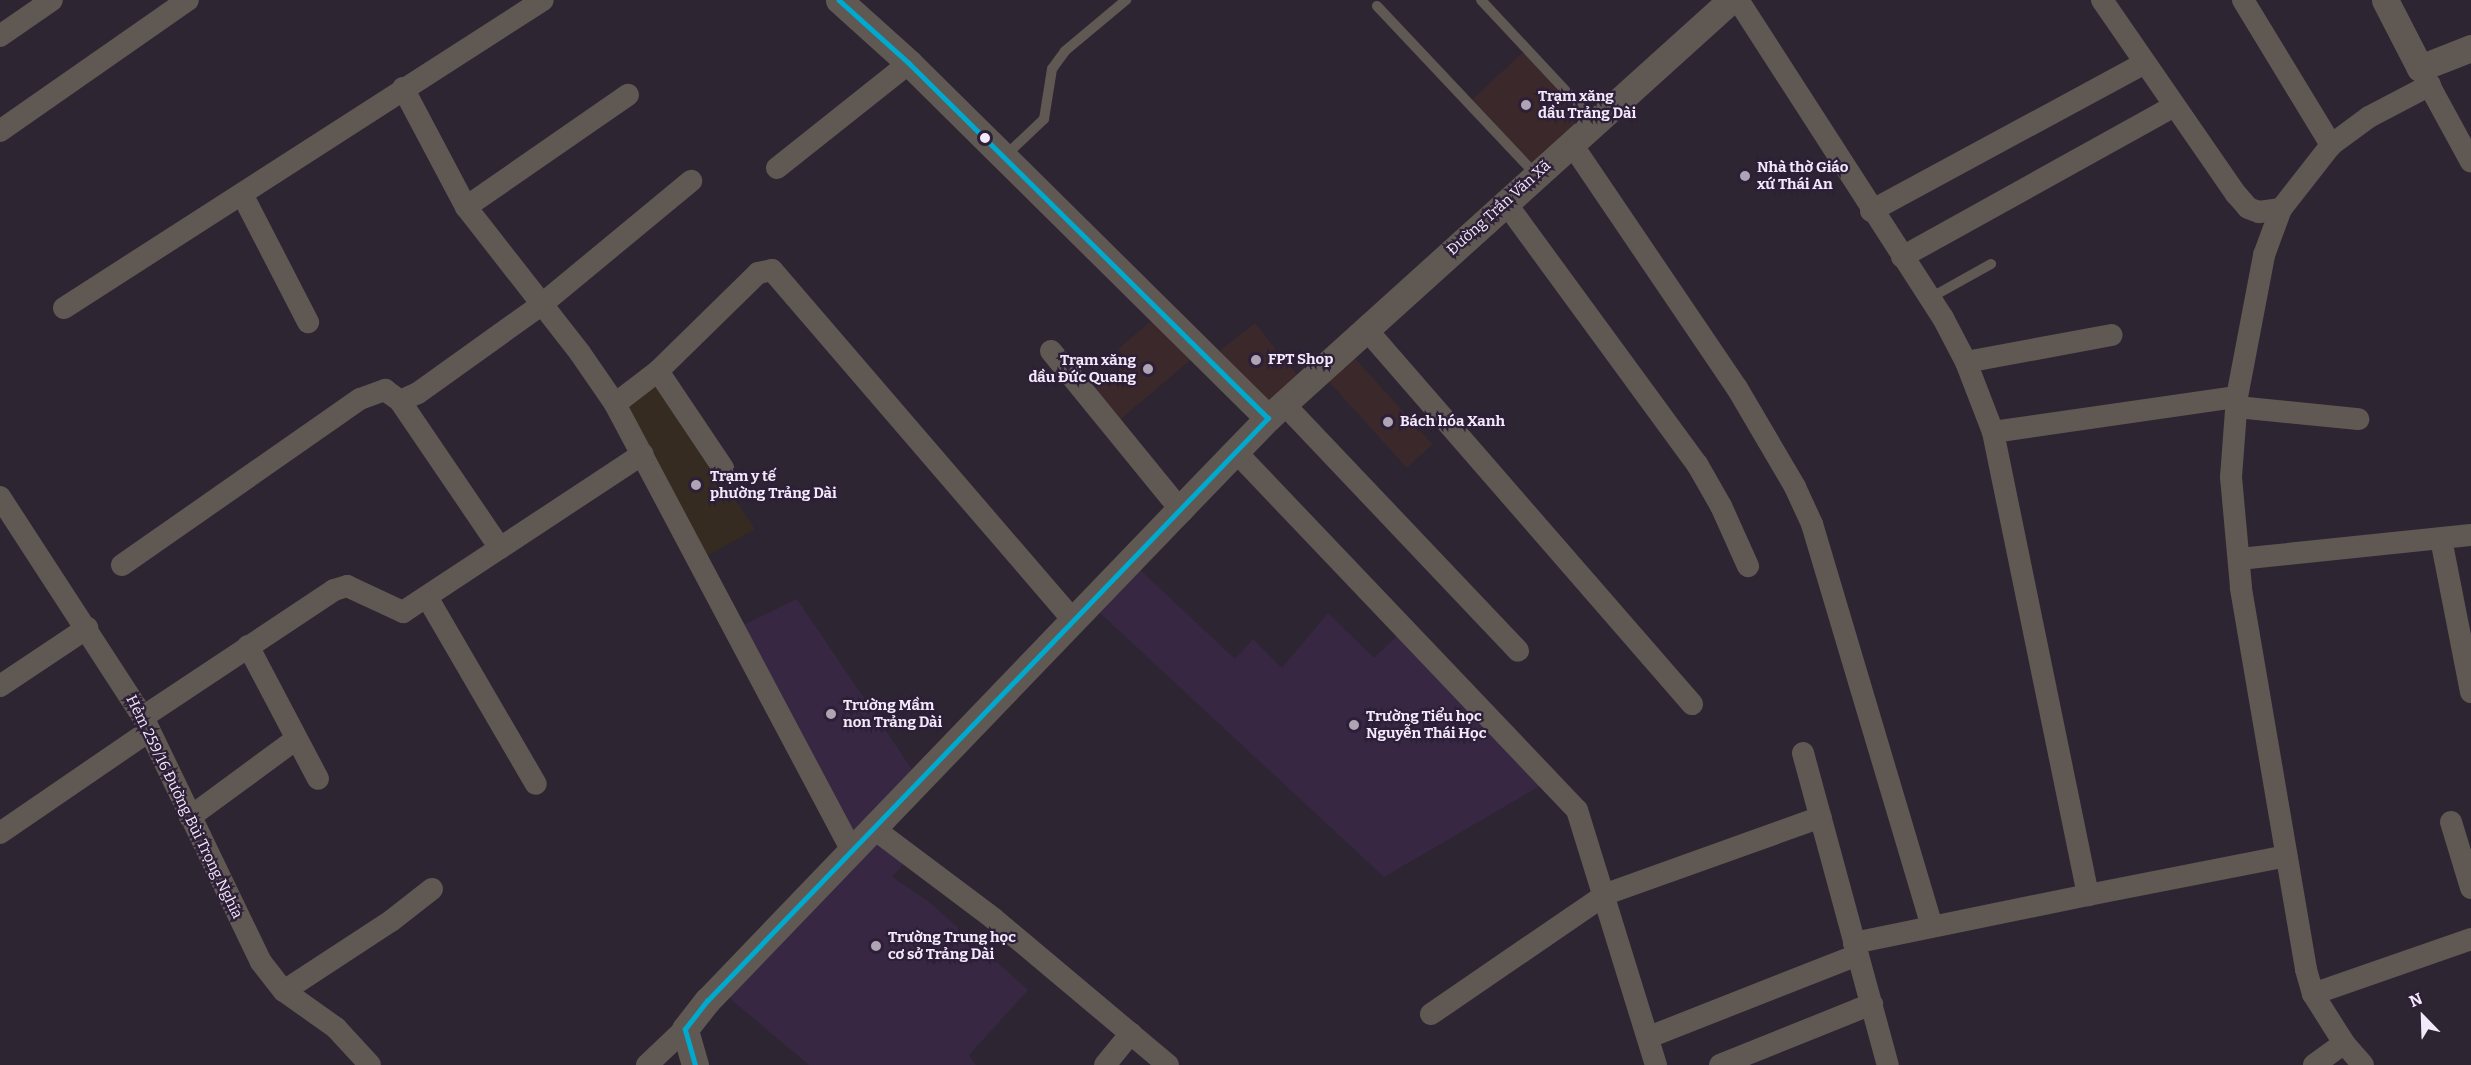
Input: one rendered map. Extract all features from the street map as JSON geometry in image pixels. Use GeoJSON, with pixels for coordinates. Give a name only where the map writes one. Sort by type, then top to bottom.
{"type":"FeatureCollection","features":[{"type":"Feature","properties":{"kind":"street"},"geometry":{"type":"LineString","coordinates":[[0,36],[52,0]]}},
{"type":"Feature","properties":{"kind":"street"},"geometry":{"type":"LineString","coordinates":[[0,131],[188,0]]}},
{"type":"Feature","properties":{"kind":"street"},"geometry":{"type":"LineString","coordinates":[[64,308],[243,196],[403,88],[543,0]]}},
{"type":"Feature","properties":{"kind":"street"},"geometry":{"type":"LineString","coordinates":[[839,0],[909,63],[1003,159],[1276,411],[1518,651]]}},
{"type":"Feature","properties":{"kind":"street","name":"Đường Trần Văn Xã"},"geometry":{"type":"LineString","coordinates":[[685,1029],[707,1001],[851,849],[1075,622],[1180,509],[1276,411],[1731,0]]}},
{"type":"Feature","properties":{"kind":"street"},"geometry":{"type":"LineString","coordinates":[[1738,0],[1871,212],[1930,298],[1966,362],[1993,432],[2088,895]]}},
{"type":"Feature","properties":{"kind":"street"},"geometry":{"type":"LineString","coordinates":[[2102,0],[2173,107],[2248,208],[2259,212],[2281,209]]}},
{"type":"Feature","properties":{"kind":"street"},"geometry":{"type":"LineString","coordinates":[[2243,0],[2331,145]]}},
{"type":"Feature","properties":{"kind":"street"},"geometry":{"type":"LineString","coordinates":[[2385,0],[2471,162]]}},
{"type":"Feature","properties":{"kind":"street"},"geometry":{"type":"LineString","coordinates":[[2363,1065],[2344,1043],[2313,994],[2286,856],[2239,559],[2231,477],[2237,402],[2264,255],[2281,209],[2331,145],[2425,76],[2471,48]]}},
{"type":"Feature","properties":{"kind":"street"},"geometry":{"type":"LineString","coordinates":[[777,168],[909,63]]}},
{"type":"Feature","properties":{"kind":"street"},"geometry":{"type":"LineString","coordinates":[[1871,212],[2143,64]]}},
{"type":"Feature","properties":{"kind":"street"},"geometry":{"type":"LineString","coordinates":[[403,88],[466,207],[615,404],[851,849]]}},
{"type":"Feature","properties":{"kind":"street"},"geometry":{"type":"LineString","coordinates":[[466,207],[628,95]]}},
{"type":"Feature","properties":{"kind":"street"},"geometry":{"type":"LineString","coordinates":[[1902,257],[2173,107]]}},
{"type":"Feature","properties":{"kind":"street"},"geometry":{"type":"LineString","coordinates":[[1571,143],[1737,388],[1795,487],[1812,524],[1932,926]]}},
{"type":"Feature","properties":{"kind":"street"},"geometry":{"type":"LineString","coordinates":[[400,401],[418,393],[541,305],[691,181]]}},
{"type":"Feature","properties":{"kind":"street"},"geometry":{"type":"LineString","coordinates":[[243,196],[308,322]]}},
{"type":"Feature","properties":{"kind":"street"},"geometry":{"type":"LineString","coordinates":[[1505,202],[1693,459],[1721,506],[1748,566]]}},
{"type":"Feature","properties":{"kind":"street"},"geometry":{"type":"LineString","coordinates":[[615,404],[658,371],[758,273],[772,270],[1075,622]]}},
{"type":"Feature","properties":{"kind":"street"},"geometry":{"type":"LineString","coordinates":[[1366,329],[1692,704]]}},
{"type":"Feature","properties":{"kind":"street"},"geometry":{"type":"LineString","coordinates":[[1966,362],[2112,335]]}},
{"type":"Feature","properties":{"kind":"street"},"geometry":{"type":"LineString","coordinates":[[1051,351],[1180,509]]}},
{"type":"Feature","properties":{"kind":"street"},"geometry":{"type":"LineString","coordinates":[[658,371],[723,468]]}},
{"type":"Feature","properties":{"kind":"street"},"geometry":{"type":"LineString","coordinates":[[122,565],[360,399],[385,390],[400,401],[501,548]]}},
{"type":"Feature","properties":{"kind":"street"},"geometry":{"type":"LineString","coordinates":[[1993,432],[2237,402],[2358,419]]}},
{"type":"Feature","properties":{"kind":"street"},"geometry":{"type":"LineString","coordinates":[[1236,453],[1509,740],[1560,788],[1578,810],[1606,894],[1656,1065]]}},
{"type":"Feature","properties":{"kind":"street"},"geometry":{"type":"LineString","coordinates":[[0,833],[248,646],[334,590],[347,586],[403,612],[643,454]]}},
{"type":"Feature","properties":{"kind":"street","name":"Hẻm 259/16 Đường Bùi Trọng Nghĩa"},"geometry":{"type":"LineString","coordinates":[[0,497],[87,628],[146,724],[261,962],[284,991],[336,1029],[370,1065]]}},
{"type":"Feature","properties":{"kind":"street"},"geometry":{"type":"LineString","coordinates":[[2239,559],[2471,535]]}},
{"type":"Feature","properties":{"kind":"street"},"geometry":{"type":"LineString","coordinates":[[2441,539],[2471,692]]}},
{"type":"Feature","properties":{"kind":"street"},"geometry":{"type":"LineString","coordinates":[[427,597],[536,784]]}},
{"type":"Feature","properties":{"kind":"street"},"geometry":{"type":"LineString","coordinates":[[0,686],[87,628]]}},
{"type":"Feature","properties":{"kind":"street"},"geometry":{"type":"LineString","coordinates":[[248,646],[318,779]]}},
{"type":"Feature","properties":{"kind":"street"},"geometry":{"type":"LineString","coordinates":[[190,817],[296,740]]}},
{"type":"Feature","properties":{"kind":"street"},"geometry":{"type":"LineString","coordinates":[[1803,753],[1888,1065]]}},
{"type":"Feature","properties":{"kind":"street"},"geometry":{"type":"LineString","coordinates":[[1431,1014],[1606,894],[1821,817]]}},
{"type":"Feature","properties":{"kind":"street"},"geometry":{"type":"LineString","coordinates":[[2451,822],[2471,888]]}},
{"type":"Feature","properties":{"kind":"street"},"geometry":{"type":"LineString","coordinates":[[873,828],[994,919],[1168,1065]]}},
{"type":"Feature","properties":{"kind":"street"},"geometry":{"type":"LineString","coordinates":[[1649,1037],[1855,949],[1932,926],[2286,856]]}},
{"type":"Feature","properties":{"kind":"street"},"geometry":{"type":"LineString","coordinates":[[284,991],[391,921],[432,889]]}},
{"type":"Feature","properties":{"kind":"street"},"geometry":{"type":"LineString","coordinates":[[2313,994],[2471,939]]}},
{"type":"Feature","properties":{"kind":"street"},"geometry":{"type":"LineString","coordinates":[[1720,1065],[1872,1004]]}},
{"type":"Feature","properties":{"kind":"street"},"geometry":{"type":"LineString","coordinates":[[647,1065],[685,1029],[695,1065]]}},
{"type":"Feature","properties":{"kind":"street"},"geometry":{"type":"LineString","coordinates":[[1105,1065],[1131,1033]]}},
{"type":"Feature","properties":{"kind":"street"},"geometry":{"type":"LineString","coordinates":[[2314,1065],[2344,1043]]}},
{"type":"Feature","properties":{"kind":"lane"},"geometry":{"type":"LineString","coordinates":[[1003,159],[1044,119],[1052,69],[1065,51],[1126,0]]}},
{"type":"Feature","properties":{"kind":"lane"},"geometry":{"type":"LineString","coordinates":[[1481,0],[1594,122]]}},
{"type":"Feature","properties":{"kind":"lane"},"geometry":{"type":"LineString","coordinates":[[1377,6],[1536,175]]}},
{"type":"Feature","properties":{"kind":"lane"},"geometry":{"type":"LineString","coordinates":[[1930,298],[1991,264]]}},
{"type":"Feature","properties":{"kind":"shaded area","name":"Trạm xăng dầu Trảng Dài"},"geometry":{"type":"Polygon","coordinates":[[[1524,51],[1584,115],[1532,164],[1472,99],[1524,51]]]}},
{"type":"Feature","properties":{"kind":"shaded area","name":"Trạm xăng dầu Đức Quang"},"geometry":{"type":"Polygon","coordinates":[[[1152,320],[1192,359],[1117,422],[1092,391],[1128,361],[1118,349],[1152,320]]]}},
{"type":"Feature","properties":{"kind":"shaded area","name":"FPT Shop"},"geometry":{"type":"Polygon","coordinates":[[[1255,323],[1298,376],[1269,403],[1218,352],[1255,323]]]}},
{"type":"Feature","properties":{"kind":"shaded area","name":"Bách hóa Xanh"},"geometry":{"type":"Polygon","coordinates":[[[1353,356],[1433,444],[1407,468],[1327,379],[1353,356]]]}},
{"type":"Feature","properties":{"kind":"shaded area","name":"Trạm y tế phường Trảng Dài"},"geometry":{"type":"Polygon","coordinates":[[[656,381],[755,529],[705,557],[623,406],[656,381]]]}},
{"type":"Feature","properties":{"kind":"shaded area","name":"Trường Tiểu học Nguyễn Thái Học"},"geometry":{"type":"Polygon","coordinates":[[[1140,570],[1235,659],[1253,639],[1282,668],[1328,613],[1374,658],[1398,635],[1545,783],[1384,877],[1099,612],[1140,570]]]}},
{"type":"Feature","properties":{"kind":"shaded area","name":"Trường Mầm non Trảng Dài"},"geometry":{"type":"Polygon","coordinates":[[[797,599],[913,771],[851,834],[741,626],[797,599]]]}},
{"type":"Feature","properties":{"kind":"shaded area","name":"Trường Trung học cơ sở Trảng Dài"},"geometry":{"type":"Polygon","coordinates":[[[878,840],[906,861],[892,877],[928,901],[1028,990],[969,1055],[976,1065],[809,1065],[727,996],[878,840]]]}},
{"type":"Feature","properties":{"kind":"transit line"},"geometry":{"type":"LineString","coordinates":[[839,0],[909,63],[1268,418]]}},
{"type":"Feature","properties":{"kind":"transit line"},"geometry":{"type":"LineString","coordinates":[[695,1065],[685,1029],[707,1001],[1268,418]]}},
{"type":"Feature","properties":{"kind":"place","name":"Trạm xăng dầu Trảng Dài"},"geometry":{"type":"Point","coordinates":[1526,105]}},
{"type":"Feature","properties":{"kind":"place","name":"Nhà thờ Giáo xứ Thái An"},"geometry":{"type":"Point","coordinates":[1745,176]}},
{"type":"Feature","properties":{"kind":"place","name":"FPT Shop"},"geometry":{"type":"Point","coordinates":[1256,360]}},
{"type":"Feature","properties":{"kind":"place","name":"Trạm xăng dầu Đức Quang"},"geometry":{"type":"Point","coordinates":[1148,369]}},
{"type":"Feature","properties":{"kind":"place","name":"Bách hóa Xanh"},"geometry":{"type":"Point","coordinates":[1388,422]}},
{"type":"Feature","properties":{"kind":"place","name":"Trạm y tế phường Trảng Dài"},"geometry":{"type":"Point","coordinates":[696,485]}},
{"type":"Feature","properties":{"kind":"place","name":"Trường Mầm non Trảng Dài"},"geometry":{"type":"Point","coordinates":[831,714]}},
{"type":"Feature","properties":{"kind":"place","name":"Trường Tiểu học Nguyễn Thái Học"},"geometry":{"type":"Point","coordinates":[1354,725]}},
{"type":"Feature","properties":{"kind":"place","name":"Trường Trung học cơ sở Trảng Dài"},"geometry":{"type":"Point","coordinates":[876,946]}}]}
